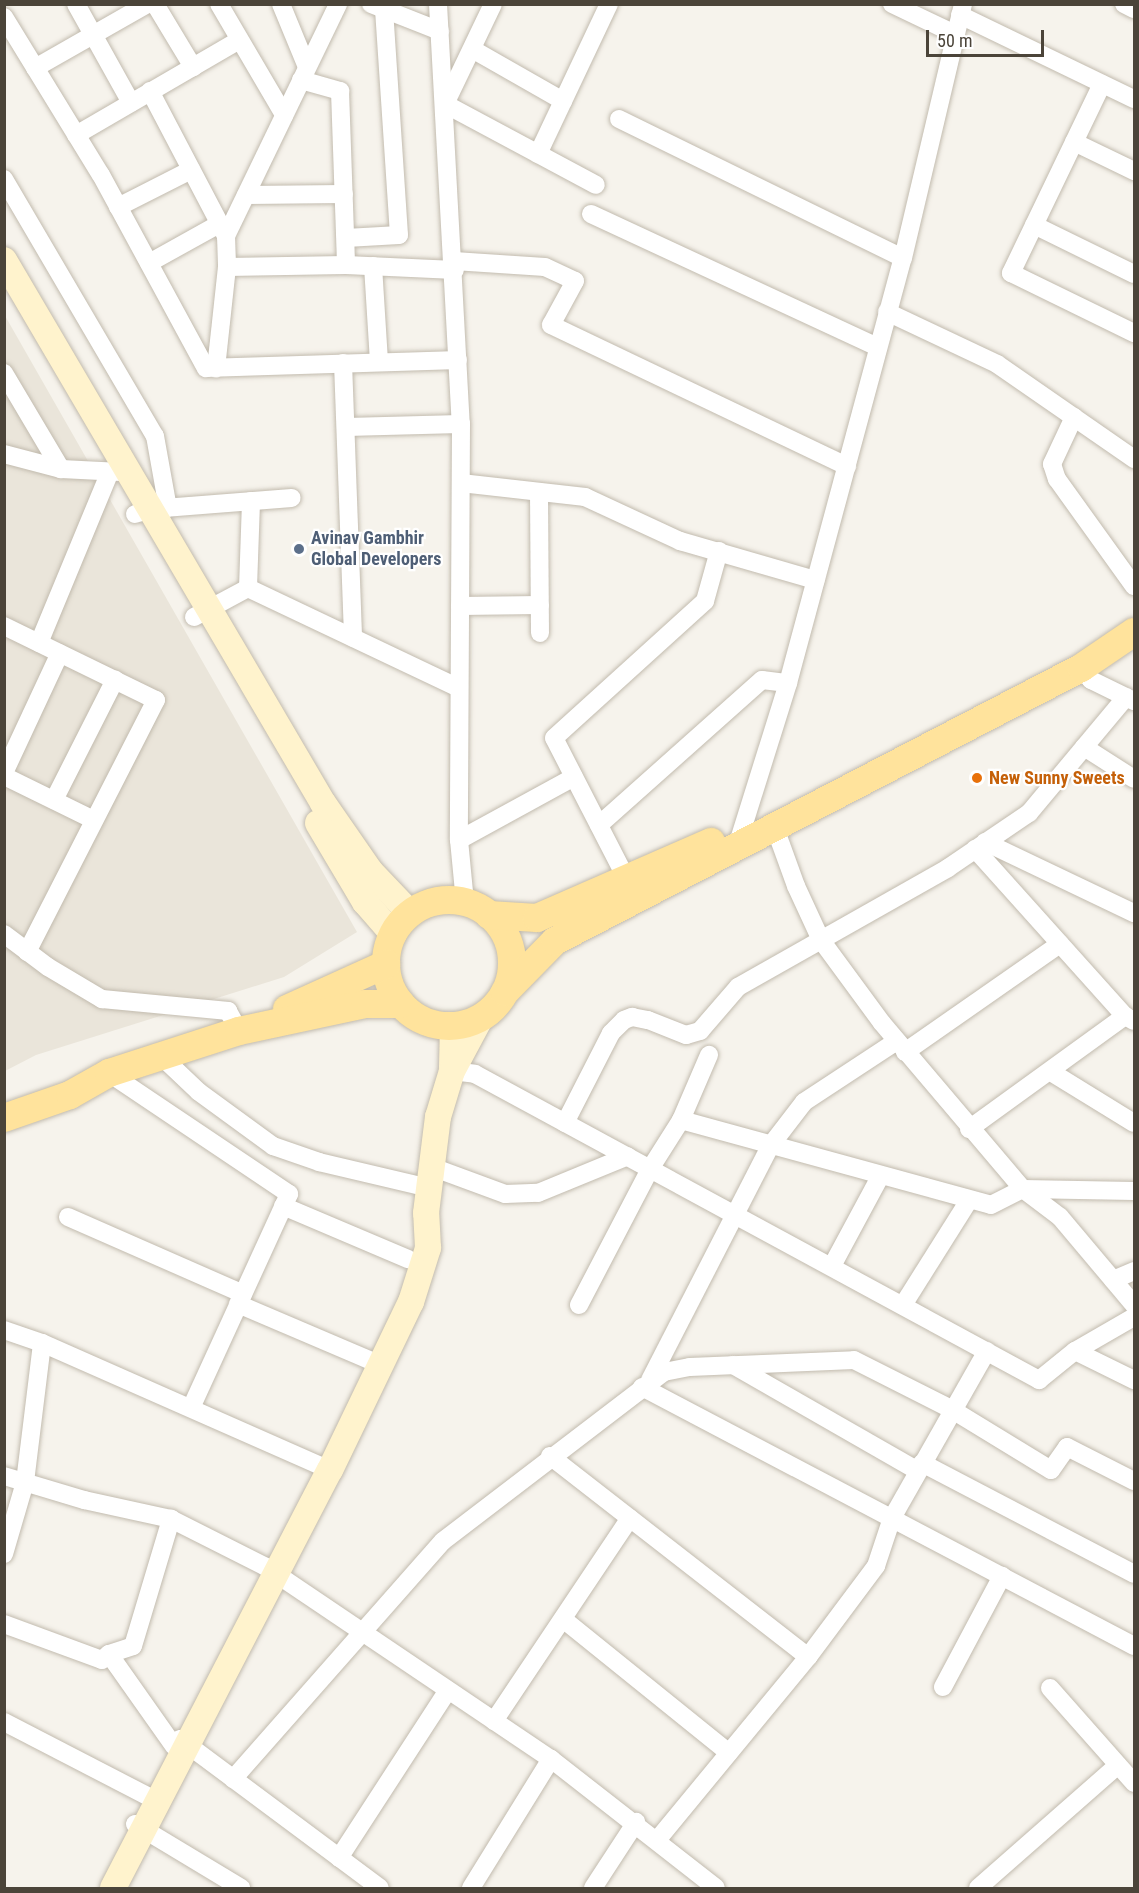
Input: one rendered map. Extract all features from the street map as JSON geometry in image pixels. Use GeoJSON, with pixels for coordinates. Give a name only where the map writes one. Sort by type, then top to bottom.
{"type":"FeatureCollection","features":[{"type":"Feature","properties":{"kind":"main road"},"geometry":{"type":"LineString","coordinates":[[4,260],[120,472]]}},
{"type":"Feature","properties":{"kind":"main road"},"geometry":{"type":"LineString","coordinates":[[4,293],[120,472],[151,510],[201,613],[365,902],[401,924]]}},
{"type":"Feature","properties":{"kind":"main road"},"geometry":{"type":"LineString","coordinates":[[113,1888],[180,1743],[411,1302],[428,1248],[429,1189],[438,1117],[452,1071],[481,1017],[555,941],[1081,668],[1134,632]]}},
{"type":"Feature","properties":{"kind":"main road"},"geometry":{"type":"LineString","coordinates":[[481,1017],[453,1026],[415,1016],[401,1004],[390,985],[386,964],[401,924],[427,904],[537,918],[706,841],[737,846]]}},
{"type":"Feature","properties":{"kind":"main road"},"geometry":{"type":"LineString","coordinates":[[477,909],[503,931],[511,951],[511,972],[505,992]]}},
{"type":"Feature","properties":{"kind":"main road"},"geometry":{"type":"LineString","coordinates":[[239,1031],[386,964]]}},
{"type":"Feature","properties":{"kind":"main road"},"geometry":{"type":"LineString","coordinates":[[4,1118],[70,1095],[109,1073],[239,1031],[365,1004],[401,1004]]}},
{"type":"Feature","properties":{"kind":"main road"},"geometry":{"type":"LineString","coordinates":[[452,1071],[453,1026]]}},
{"type":"Feature","properties":{"kind":"main road"},"geometry":{"type":"LineString","coordinates":[[4,1100],[68,1076],[109,1073]]}},
{"type":"Feature","properties":{"kind":"main road"},"geometry":{"type":"LineString","coordinates":[[324,1467],[397,1297],[429,1189]]}},
{"type":"Feature","properties":{"kind":"main road"},"geometry":{"type":"LineString","coordinates":[[102,1888],[140,1827]]}},
{"type":"Feature","properties":{"kind":"street"},"geometry":{"type":"LineString","coordinates":[[76,4],[131,103]]}},
{"type":"Feature","properties":{"kind":"street"},"geometry":{"type":"LineString","coordinates":[[35,68],[147,4]]}},
{"type":"Feature","properties":{"kind":"street"},"geometry":{"type":"LineString","coordinates":[[155,4],[193,67]]}},
{"type":"Feature","properties":{"kind":"street"},"geometry":{"type":"LineString","coordinates":[[219,4],[284,115]]}},
{"type":"Feature","properties":{"kind":"street"},"geometry":{"type":"LineString","coordinates":[[281,4],[304,73],[340,91],[346,265]]}},
{"type":"Feature","properties":{"kind":"street"},"geometry":{"type":"LineString","coordinates":[[149,262],[223,230],[246,195],[338,4]]}},
{"type":"Feature","properties":{"kind":"street"},"geometry":{"type":"LineString","coordinates":[[438,4],[461,423],[459,840],[477,909]]}},
{"type":"Feature","properties":{"kind":"street"},"geometry":{"type":"LineString","coordinates":[[445,104],[493,4]]}},
{"type":"Feature","properties":{"kind":"street"},"geometry":{"type":"LineString","coordinates":[[538,154],[609,4]]}},
{"type":"Feature","properties":{"kind":"street"},"geometry":{"type":"LineString","coordinates":[[892,4],[955,34]]}},
{"type":"Feature","properties":{"kind":"street"},"geometry":{"type":"LineString","coordinates":[[1124,4],[1134,9]]}},
{"type":"Feature","properties":{"kind":"street"},"geometry":{"type":"LineString","coordinates":[[346,238],[399,235],[378,8],[440,31]]}},
{"type":"Feature","properties":{"kind":"street"},"geometry":{"type":"LineString","coordinates":[[737,846],[788,683],[877,347],[903,258],[962,10],[1134,99]]}},
{"type":"Feature","properties":{"kind":"street"},"geometry":{"type":"LineString","coordinates":[[4,17],[118,207],[206,368],[458,360]]}},
{"type":"Feature","properties":{"kind":"street"},"geometry":{"type":"LineString","coordinates":[[76,135],[239,40]]}},
{"type":"Feature","properties":{"kind":"street"},"geometry":{"type":"LineString","coordinates":[[472,49],[563,101]]}},
{"type":"Feature","properties":{"kind":"street"},"geometry":{"type":"LineString","coordinates":[[1102,84],[1011,273],[1134,333]]}},
{"type":"Feature","properties":{"kind":"street"},"geometry":{"type":"LineString","coordinates":[[150,91],[223,230],[227,267],[216,368]]}},
{"type":"Feature","properties":{"kind":"street"},"geometry":{"type":"LineString","coordinates":[[445,104],[596,185]]}},
{"type":"Feature","properties":{"kind":"street"},"geometry":{"type":"LineString","coordinates":[[619,119],[903,258]]}},
{"type":"Feature","properties":{"kind":"street"},"geometry":{"type":"LineString","coordinates":[[1074,142],[1134,171]]}},
{"type":"Feature","properties":{"kind":"street"},"geometry":{"type":"LineString","coordinates":[[118,207],[191,170]]}},
{"type":"Feature","properties":{"kind":"street"},"geometry":{"type":"LineString","coordinates":[[4,179],[155,436],[151,510],[292,498]]}},
{"type":"Feature","properties":{"kind":"street"},"geometry":{"type":"LineString","coordinates":[[246,195],[344,194]]}},
{"type":"Feature","properties":{"kind":"street"},"geometry":{"type":"LineString","coordinates":[[591,214],[877,347]]}},
{"type":"Feature","properties":{"kind":"street"},"geometry":{"type":"LineString","coordinates":[[1034,225],[1134,274]]}},
{"type":"Feature","properties":{"kind":"street"},"geometry":{"type":"LineString","coordinates":[[227,267],[346,265],[545,267],[575,281],[551,325],[847,466]]}},
{"type":"Feature","properties":{"kind":"street"},"geometry":{"type":"LineString","coordinates":[[373,267],[379,362]]}},
{"type":"Feature","properties":{"kind":"street"},"geometry":{"type":"LineString","coordinates":[[887,312],[997,364],[1134,459]]}},
{"type":"Feature","properties":{"kind":"street"},"geometry":{"type":"LineString","coordinates":[[343,363],[353,638]]}},
{"type":"Feature","properties":{"kind":"street"},"geometry":{"type":"LineString","coordinates":[[4,373],[61,469]]}},
{"type":"Feature","properties":{"kind":"street"},"geometry":{"type":"LineString","coordinates":[[1074,417],[1052,464],[1057,479],[1134,586]]}},
{"type":"Feature","properties":{"kind":"street"},"geometry":{"type":"LineString","coordinates":[[346,427],[461,423]]}},
{"type":"Feature","properties":{"kind":"street"},"geometry":{"type":"LineString","coordinates":[[4,454],[61,469],[120,472],[39,643]]}},
{"type":"Feature","properties":{"kind":"street"},"geometry":{"type":"LineString","coordinates":[[460,483],[585,497],[680,541],[815,580]]}},
{"type":"Feature","properties":{"kind":"street"},"geometry":{"type":"LineString","coordinates":[[539,492],[540,633]]}},
{"type":"Feature","properties":{"kind":"street"},"geometry":{"type":"LineString","coordinates":[[248,588],[250,501]]}},
{"type":"Feature","properties":{"kind":"street"},"geometry":{"type":"LineString","coordinates":[[626,878],[554,738],[705,601],[719,551]]}},
{"type":"Feature","properties":{"kind":"street"},"geometry":{"type":"LineString","coordinates":[[248,588],[459,688]]}},
{"type":"Feature","properties":{"kind":"street"},"geometry":{"type":"LineString","coordinates":[[201,613],[248,588]]}},
{"type":"Feature","properties":{"kind":"street"},"geometry":{"type":"LineString","coordinates":[[460,606],[540,605]]}},
{"type":"Feature","properties":{"kind":"street"},"geometry":{"type":"LineString","coordinates":[[4,626],[156,700],[27,952]]}},
{"type":"Feature","properties":{"kind":"street"},"geometry":{"type":"LineString","coordinates":[[60,653],[4,774],[94,820]]}},
{"type":"Feature","properties":{"kind":"street"},"geometry":{"type":"LineString","coordinates":[[565,1123],[611,1032],[624,1020],[632,1017],[648,1020],[686,1035],[700,1031],[738,987],[980,846],[1029,813],[1084,747],[1130,699],[1091,680],[1081,668]]}},
{"type":"Feature","properties":{"kind":"street"},"geometry":{"type":"LineString","coordinates":[[54,800],[115,680]]}},
{"type":"Feature","properties":{"kind":"street"},"geometry":{"type":"LineString","coordinates":[[599,825],[762,680],[788,683]]}},
{"type":"Feature","properties":{"kind":"street"},"geometry":{"type":"LineString","coordinates":[[1084,747],[1134,779]]}},
{"type":"Feature","properties":{"kind":"street"},"geometry":{"type":"LineString","coordinates":[[459,840],[574,777]]}},
{"type":"Feature","properties":{"kind":"street"},"geometry":{"type":"LineString","coordinates":[[775,828],[796,886],[821,940],[901,1047],[1023,1190],[1060,1217],[1134,1305]]}},
{"type":"Feature","properties":{"kind":"street"},"geometry":{"type":"LineString","coordinates":[[980,846],[1134,913]]}},
{"type":"Feature","properties":{"kind":"street"},"geometry":{"type":"LineString","coordinates":[[969,1129],[1130,1019],[1059,944],[980,846]]}},
{"type":"Feature","properties":{"kind":"street"},"geometry":{"type":"LineString","coordinates":[[4,934],[27,952],[102,999],[228,1011],[239,1031]]}},
{"type":"Feature","properties":{"kind":"street"},"geometry":{"type":"LineString","coordinates":[[646,1385],[771,1145],[804,1102],[901,1047],[1059,944]]}},
{"type":"Feature","properties":{"kind":"street"},"geometry":{"type":"LineString","coordinates":[[579,1305],[650,1169],[681,1120],[710,1055]]}},
{"type":"Feature","properties":{"kind":"street"},"geometry":{"type":"LineString","coordinates":[[161,1056],[199,1092],[273,1146],[319,1162],[429,1189],[505,1194],[538,1193],[628,1156]]}},
{"type":"Feature","properties":{"kind":"street"},"geometry":{"type":"LineString","coordinates":[[452,1071],[475,1074],[1039,1380],[1075,1351],[1134,1317]]}},
{"type":"Feature","properties":{"kind":"street"},"geometry":{"type":"LineString","coordinates":[[1051,1072],[1134,1123]]}},
{"type":"Feature","properties":{"kind":"street"},"geometry":{"type":"LineString","coordinates":[[109,1073],[289,1194],[191,1408]]}},
{"type":"Feature","properties":{"kind":"street"},"geometry":{"type":"LineString","coordinates":[[681,1120],[969,1200],[991,1204],[1023,1190],[1134,1191]]}},
{"type":"Feature","properties":{"kind":"street"},"geometry":{"type":"LineString","coordinates":[[832,1266],[880,1175]]}},
{"type":"Feature","properties":{"kind":"street"},"geometry":{"type":"LineString","coordinates":[[903,1305],[969,1200]]}},
{"type":"Feature","properties":{"kind":"street"},"geometry":{"type":"LineString","coordinates":[[283,1206],[408,1259]]}},
{"type":"Feature","properties":{"kind":"street"},"geometry":{"type":"LineString","coordinates":[[68,1217],[369,1360]]}},
{"type":"Feature","properties":{"kind":"street"},"geometry":{"type":"LineString","coordinates":[[1113,1280],[1134,1271]]}},
{"type":"Feature","properties":{"kind":"street"},"geometry":{"type":"LineString","coordinates":[[4,1330],[42,1343],[324,1467]]}},
{"type":"Feature","properties":{"kind":"street"},"geometry":{"type":"LineString","coordinates":[[4,1554],[25,1482],[42,1343]]}},
{"type":"Feature","properties":{"kind":"street"},"geometry":{"type":"LineString","coordinates":[[1075,1351],[1134,1380]]}},
{"type":"Feature","properties":{"kind":"street"},"geometry":{"type":"LineString","coordinates":[[658,1839],[808,1657],[876,1566],[892,1518],[951,1409],[987,1352]]}},
{"type":"Feature","properties":{"kind":"street"},"geometry":{"type":"LineString","coordinates":[[233,1779],[443,1540],[550,1456],[664,1372],[733,1365],[854,1360],[951,1409],[1052,1470],[1066,1447],[1134,1481]]}},
{"type":"Feature","properties":{"kind":"street"},"geometry":{"type":"LineString","coordinates":[[733,1365],[920,1467],[1134,1574]]}},
{"type":"Feature","properties":{"kind":"street"},"geometry":{"type":"LineString","coordinates":[[646,1385],[1134,1646]]}},
{"type":"Feature","properties":{"kind":"street"},"geometry":{"type":"LineString","coordinates":[[550,1456],[808,1657]]}},
{"type":"Feature","properties":{"kind":"street"},"geometry":{"type":"LineString","coordinates":[[4,1476],[171,1519],[271,1571],[551,1759],[658,1839],[716,1888]]}},
{"type":"Feature","properties":{"kind":"street"},"geometry":{"type":"LineString","coordinates":[[494,1722],[630,1518]]}},
{"type":"Feature","properties":{"kind":"street"},"geometry":{"type":"LineString","coordinates":[[4,1624],[102,1660],[109,1654],[132,1646],[171,1519]]}},
{"type":"Feature","properties":{"kind":"street"},"geometry":{"type":"LineString","coordinates":[[943,1687],[1002,1576]]}},
{"type":"Feature","properties":{"kind":"street"},"geometry":{"type":"LineString","coordinates":[[563,1619],[729,1753]]}},
{"type":"Feature","properties":{"kind":"street"},"geometry":{"type":"LineString","coordinates":[[109,1654],[180,1743],[233,1779],[339,1858],[369,1885]]}},
{"type":"Feature","properties":{"kind":"street"},"geometry":{"type":"LineString","coordinates":[[1050,1688],[1134,1783]]}},
{"type":"Feature","properties":{"kind":"street"},"geometry":{"type":"LineString","coordinates":[[339,1858],[448,1690]]}},
{"type":"Feature","properties":{"kind":"street"},"geometry":{"type":"LineString","coordinates":[[4,1722],[154,1799]]}},
{"type":"Feature","properties":{"kind":"street"},"geometry":{"type":"LineString","coordinates":[[471,1888],[551,1759]]}},
{"type":"Feature","properties":{"kind":"street"},"geometry":{"type":"LineString","coordinates":[[978,1888],[1118,1765]]}},
{"type":"Feature","properties":{"kind":"street"},"geometry":{"type":"LineString","coordinates":[[593,1888],[636,1822]]}},
{"type":"Feature","properties":{"kind":"street"},"geometry":{"type":"LineString","coordinates":[[140,1827],[241,1888]]}},
{"type":"Feature","properties":{"kind":"shaded area"},"geometry":{"type":"Polygon","coordinates":[[[4,314],[357,932],[284,977],[36,1055],[5,1071],[4,314]]]}},
{"type":"Feature","properties":{"kind":"place","name":"Avinav Gambhir Global Developers"},"geometry":{"type":"Point","coordinates":[299,549]}},
{"type":"Feature","properties":{"kind":"place","name":"New Sunny Sweets"},"geometry":{"type":"Point","coordinates":[977,778]}}]}
